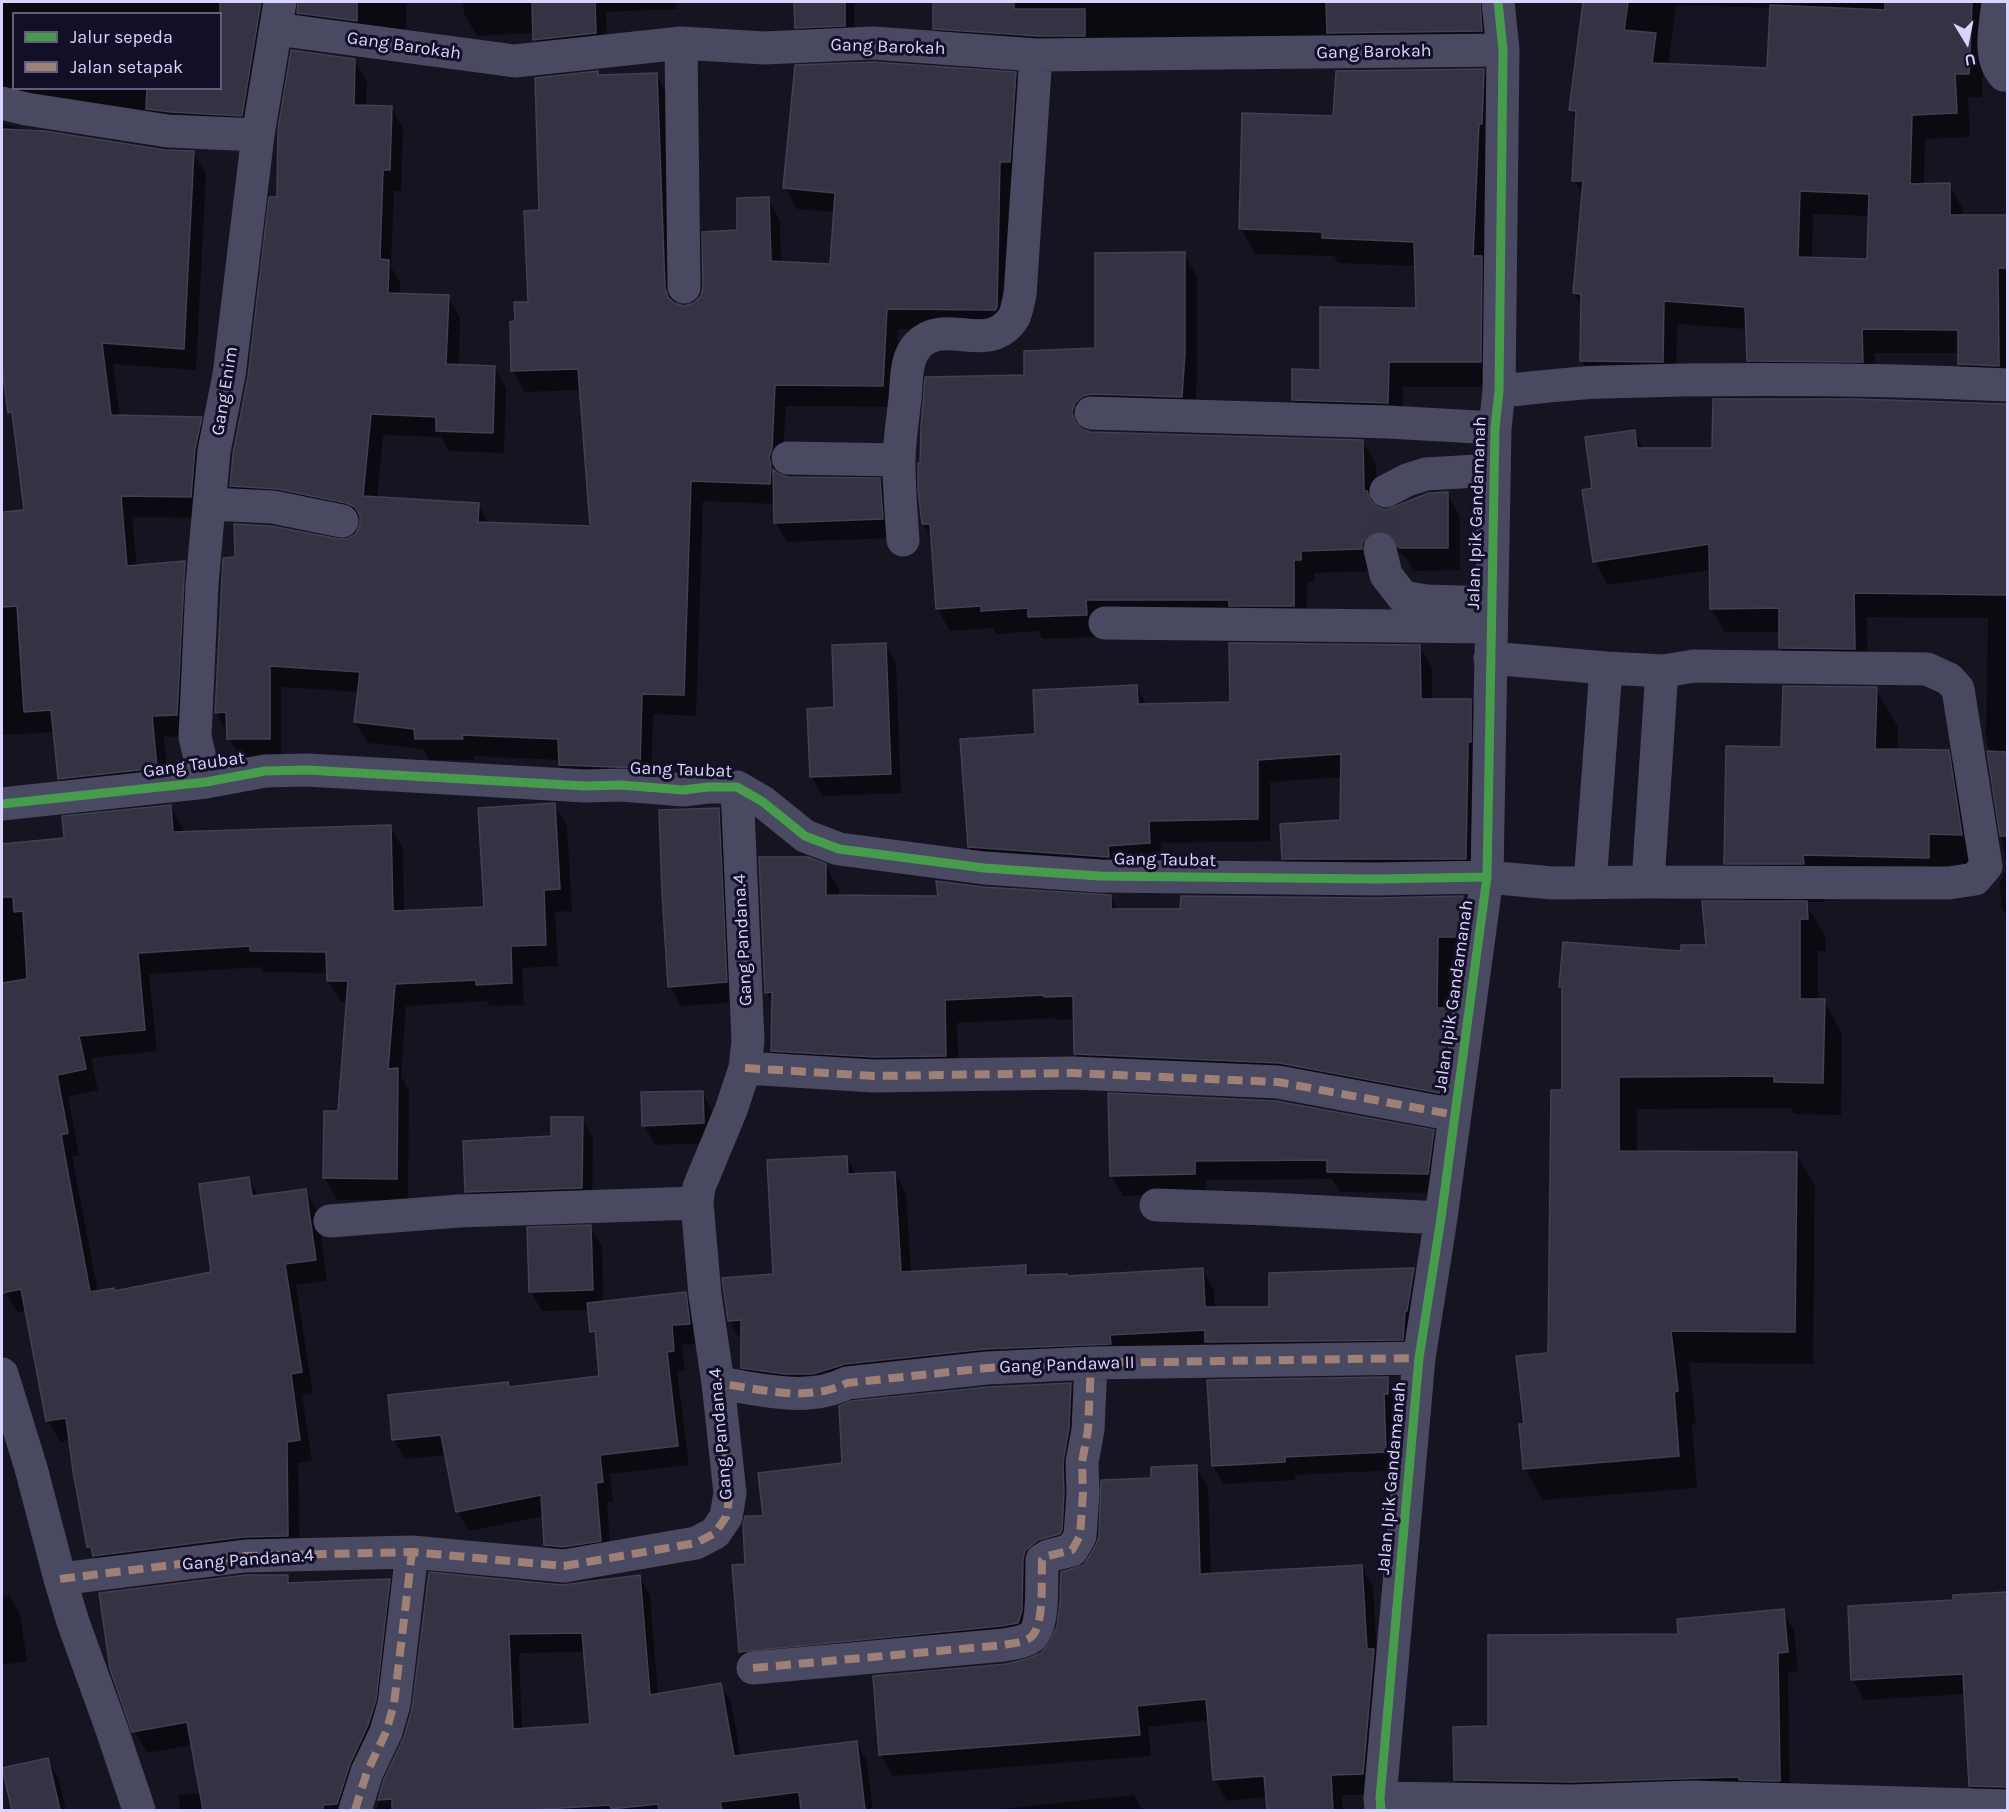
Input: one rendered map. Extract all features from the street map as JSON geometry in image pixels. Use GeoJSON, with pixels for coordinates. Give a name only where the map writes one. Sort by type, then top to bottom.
{"type":"FeatureCollection","features":[{"type":"Feature","properties":{"kind":"street","name":"Jalan Ipik Gandamanah"},"geometry":{"type":"LineString","coordinates":[[1380,1804],[1419,1358],[1441,1218],[1487,877],[1490,629],[1495,428],[1499,391],[1503,51],[1498,2]]}},
{"type":"Feature","properties":{"kind":"street"},"geometry":{"type":"LineString","coordinates":[[1998,2],[1994,52],[1998,68],[2004,75],[2007,75]]}},
{"type":"Feature","properties":{"kind":"street","name":"Gang Barokah"},"geometry":{"type":"LineString","coordinates":[[278,15],[515,62],[681,43],[764,48],[873,43],[1036,55],[1503,51]]}},
{"type":"Feature","properties":{"kind":"street","name":"Gang Enim"},"geometry":{"type":"LineString","coordinates":[[206,782],[195,737],[202,584],[214,452],[229,375],[258,135],[278,15]]}},
{"type":"Feature","properties":{"kind":"street"},"geometry":{"type":"LineString","coordinates":[[681,43],[684,287]]}},
{"type":"Feature","properties":{"kind":"street"},"geometry":{"type":"LineString","coordinates":[[903,540],[898,460],[909,360],[919,344],[933,336],[947,333],[977,337],[993,335],[1015,316],[1020,295],[1036,55]]}},
{"type":"Feature","properties":{"kind":"street"},"geometry":{"type":"LineString","coordinates":[[2,104],[168,131],[258,135]]}},
{"type":"Feature","properties":{"kind":"street"},"geometry":{"type":"LineString","coordinates":[[1499,391],[1613,382],[1810,380],[1923,381],[2007,386]]}},
{"type":"Feature","properties":{"kind":"street"},"geometry":{"type":"LineString","coordinates":[[1090,413],[1388,422],[1495,428]]}},
{"type":"Feature","properties":{"kind":"street"},"geometry":{"type":"LineString","coordinates":[[788,458],[898,460]]}},
{"type":"Feature","properties":{"kind":"street"},"geometry":{"type":"LineString","coordinates":[[1386,491],[1407,480],[1426,474],[1494,470]]}},
{"type":"Feature","properties":{"kind":"street"},"geometry":{"type":"LineString","coordinates":[[210,504],[273,507],[342,521]]}},
{"type":"Feature","properties":{"kind":"street"},"geometry":{"type":"LineString","coordinates":[[1380,549],[1386,575],[1402,597],[1426,601],[1490,629]]}},
{"type":"Feature","properties":{"kind":"street"},"geometry":{"type":"LineString","coordinates":[[1105,623],[1490,629]]}},
{"type":"Feature","properties":{"kind":"street","name":"Gang Taubat"},"geometry":{"type":"LineString","coordinates":[[2,804],[206,782],[265,771],[307,770],[683,790],[737,787],[763,802],[805,836],[839,849],[962,865],[1099,876],[1376,879],[1487,877],[1552,883],[1949,883],[1975,879],[1986,866],[1960,698],[1958,688],[1949,679],[1927,669],[1694,666],[1664,671],[1606,668],[1490,629]]}},
{"type":"Feature","properties":{"kind":"street"},"geometry":{"type":"LineString","coordinates":[[1590,883],[1606,668]]}},
{"type":"Feature","properties":{"kind":"street"},"geometry":{"type":"LineString","coordinates":[[1648,882],[1660,685],[1664,671]]}},
{"type":"Feature","properties":{"kind":"street","name":"Gang Pandana.4"},"geometry":{"type":"LineString","coordinates":[[60,1580],[245,1556],[412,1552],[564,1566],[696,1543],[715,1533],[726,1517],[730,1493],[718,1383],[705,1295],[697,1203],[699,1186],[731,1110],[745,1068],[748,1041],[737,787]]}},
{"type":"Feature","properties":{"kind":"street"},"geometry":{"type":"LineString","coordinates":[[745,1068],[874,1076],[1073,1073],[1278,1082],[1455,1115]]}},
{"type":"Feature","properties":{"kind":"street"},"geometry":{"type":"LineString","coordinates":[[330,1221],[459,1210],[697,1203]]}},
{"type":"Feature","properties":{"kind":"street"},"geometry":{"type":"LineString","coordinates":[[1156,1205],[1441,1218]]}},
{"type":"Feature","properties":{"kind":"street","name":"Gang Pandawa II"},"geometry":{"type":"LineString","coordinates":[[718,1383],[805,1395],[834,1390],[847,1383],[987,1368],[1091,1363],[1419,1358]]}},
{"type":"Feature","properties":{"kind":"street"},"geometry":{"type":"LineString","coordinates":[[753,1668],[1004,1645],[1020,1642],[1030,1637],[1035,1632],[1040,1617],[1042,1560],[1048,1556],[1072,1550],[1080,1536],[1083,1493],[1082,1462],[1088,1430],[1091,1363]]}},
{"type":"Feature","properties":{"kind":"street"},"geometry":{"type":"LineString","coordinates":[[2,1374],[31,1468],[73,1622],[111,1726],[138,1810]]}},
{"type":"Feature","properties":{"kind":"street"},"geometry":{"type":"LineString","coordinates":[[355,1810],[367,1772],[386,1732],[394,1704],[412,1552]]}},
{"type":"Feature","properties":{"kind":"street"},"geometry":{"type":"LineString","coordinates":[[1380,1804],[1692,1797],[2007,1806]]}},
{"type":"Feature","properties":{"kind":"building"},"geometry":{"type":"Polygon","coordinates":[[[220,2],[261,2],[242,116],[146,109],[147,90],[222,90],[222,12],[220,12],[220,2]]]}},
{"type":"Feature","properties":{"kind":"building"},"geometry":{"type":"Polygon","coordinates":[[[298,2],[357,2],[357,21],[297,13],[298,2]]]}},
{"type":"Feature","properties":{"kind":"building"},"geometry":{"type":"Polygon","coordinates":[[[532,2],[595,2],[596,33],[533,40],[532,2]]]}},
{"type":"Feature","properties":{"kind":"building"},"geometry":{"type":"Polygon","coordinates":[[[794,2],[845,2],[845,26],[795,28],[794,2]]]}},
{"type":"Feature","properties":{"kind":"building"},"geometry":{"type":"Polygon","coordinates":[[[933,2],[1014,2],[1014,9],[1085,9],[1085,36],[1037,36],[933,29],[933,2]]]}},
{"type":"Feature","properties":{"kind":"building"},"geometry":{"type":"Polygon","coordinates":[[[1326,2],[1480,2],[1482,31],[1327,33],[1326,2]]]}},
{"type":"Feature","properties":{"kind":"building"},"geometry":{"type":"Polygon","coordinates":[[[1583,2],[1628,2],[1624,30],[1656,33],[1652,63],[1767,68],[1770,5],[1885,10],[1885,2],[1972,2],[1969,74],[1955,74],[1957,113],[1912,115],[1910,184],[1950,183],[1950,215],[2007,215],[2007,268],[1998,268],[1999,366],[1958,364],[1958,330],[1862,329],[1863,362],[1747,361],[1745,307],[1664,301],[1663,362],[1580,361],[1581,294],[1573,293],[1583,181],[1572,181],[1576,111],[1569,110],[1583,2]],[[1800,191],[1798,257],[1867,259],[1869,194],[1800,191]]]}},
{"type":"Feature","properties":{"kind":"building"},"geometry":{"type":"Polygon","coordinates":[[[291,50],[355,59],[354,105],[392,106],[390,170],[383,170],[380,259],[389,260],[388,293],[449,295],[446,364],[495,366],[493,433],[436,431],[436,417],[371,414],[363,496],[479,503],[478,522],[590,526],[578,369],[511,371],[510,322],[515,321],[514,302],[528,302],[524,211],[539,210],[535,78],[598,71],[598,75],[657,73],[665,287],[668,297],[674,303],[684,306],[694,303],[701,296],[703,287],[702,232],[737,230],[737,198],[769,197],[771,261],[830,264],[835,193],[783,188],[795,65],[873,62],[1016,72],[1010,162],[1000,162],[997,307],[995,310],[887,309],[883,386],[775,385],[772,449],[769,457],[770,484],[691,481],[684,695],[642,694],[640,768],[559,765],[558,739],[462,735],[463,739],[415,739],[414,729],[354,722],[360,672],[270,666],[270,739],[227,739],[226,712],[215,713],[223,558],[235,557],[234,524],[271,526],[347,539],[356,534],[360,524],[360,516],[355,507],[346,503],[277,489],[230,486],[233,454],[248,377],[269,197],[277,197],[278,129],[291,50]]]}},
{"type":"Feature","properties":{"kind":"building"},"geometry":{"type":"Polygon","coordinates":[[[1484,69],[1482,124],[1479,123],[1473,256],[1482,256],[1481,362],[1389,362],[1388,403],[1292,400],[1292,369],[1320,370],[1320,307],[1416,308],[1414,242],[1322,238],[1322,232],[1239,229],[1242,113],[1333,116],[1336,71],[1484,69]]]}},
{"type":"Feature","properties":{"kind":"building"},"geometry":{"type":"Polygon","coordinates":[[[2,129],[45,131],[165,150],[194,151],[184,349],[102,343],[111,415],[202,417],[195,449],[191,497],[121,496],[127,566],[185,561],[177,715],[152,716],[157,768],[58,779],[51,710],[24,712],[17,606],[2,607],[2,512],[24,510],[12,412],[8,413],[2,367],[2,129]]]}},
{"type":"Feature","properties":{"kind":"building"},"geometry":{"type":"Polygon","coordinates":[[[1185,252],[1185,352],[1182,397],[1092,394],[1083,396],[1075,403],[1072,412],[1075,422],[1082,429],[1090,432],[1363,440],[1364,491],[1367,491],[1370,500],[1377,507],[1386,510],[1429,493],[1448,492],[1448,548],[1399,548],[1393,536],[1385,531],[1376,531],[1367,536],[1362,543],[1362,549],[1301,551],[1301,560],[1294,560],[1294,606],[1229,606],[1229,600],[1086,600],[1087,615],[1028,617],[1028,608],[981,611],[981,606],[936,609],[930,524],[922,524],[918,490],[925,377],[1024,375],[1024,351],[1095,348],[1095,253],[1185,252]]]}},
{"type":"Feature","properties":{"kind":"building"},"geometry":{"type":"Polygon","coordinates":[[[1713,399],[1856,399],[2007,404],[2007,595],[1854,593],[1855,649],[1779,648],[1779,608],[1710,609],[1709,544],[1593,562],[1582,490],[1592,488],[1585,437],[1635,430],[1637,448],[1712,448],[1713,399]]]}},
{"type":"Feature","properties":{"kind":"building"},"geometry":{"type":"Polygon","coordinates":[[[773,469],[788,477],[880,478],[883,519],[774,523],[773,469]]]}},
{"type":"Feature","properties":{"kind":"building"},"geometry":{"type":"Polygon","coordinates":[[[886,643],[891,774],[810,777],[807,709],[834,707],[832,645],[886,643]]]}},
{"type":"Feature","properties":{"kind":"building"},"geometry":{"type":"Polygon","coordinates":[[[1229,643],[1420,645],[1421,699],[1471,699],[1466,859],[1282,859],[1280,824],[1340,820],[1341,754],[1258,760],[1258,819],[1149,821],[1150,843],[1108,846],[1109,857],[968,847],[960,739],[1035,734],[1033,690],[1137,685],[1138,704],[1230,702],[1229,643]]]}},
{"type":"Feature","properties":{"kind":"building"},"geometry":{"type":"Polygon","coordinates":[[[1783,686],[1877,687],[1875,749],[1949,750],[1962,835],[1929,834],[1929,858],[1803,855],[1804,864],[1724,864],[1726,746],[1781,747],[1783,686]]]}},
{"type":"Feature","properties":{"kind":"building"},"geometry":{"type":"Polygon","coordinates":[[[1987,751],[2007,752],[2007,836],[2000,836],[1987,751]]]}},
{"type":"Feature","properties":{"kind":"building"},"geometry":{"type":"Polygon","coordinates":[[[555,803],[560,889],[544,890],[546,945],[511,946],[512,983],[476,985],[476,980],[395,984],[388,1069],[398,1068],[397,1179],[323,1178],[324,1111],[338,1111],[348,981],[327,981],[326,952],[250,951],[250,946],[138,953],[145,1030],[79,1036],[86,1069],[57,1075],[68,1133],[61,1135],[90,1292],[114,1288],[114,1291],[211,1272],[199,1184],[249,1177],[252,1196],[306,1189],[316,1260],[285,1264],[302,1372],[291,1374],[300,1440],[287,1442],[288,1536],[243,1537],[93,1556],[91,1547],[87,1547],[66,1418],[46,1421],[21,1289],[2,1293],[2,983],[27,979],[23,911],[14,912],[13,897],[2,897],[2,844],[64,838],[62,816],[171,805],[173,832],[391,825],[393,911],[484,907],[478,808],[555,803]]]}},
{"type":"Feature","properties":{"kind":"building"},"geometry":{"type":"Polygon","coordinates":[[[719,808],[727,982],[668,987],[659,810],[719,808]]]}},
{"type":"Feature","properties":{"kind":"building"},"geometry":{"type":"Polygon","coordinates":[[[759,857],[808,857],[826,864],[826,895],[938,896],[936,881],[983,887],[1111,895],[1111,909],[1180,909],[1181,896],[1376,898],[1463,896],[1460,937],[1438,937],[1437,1008],[1450,1008],[1439,1093],[1279,1063],[1074,1054],[1073,996],[1044,997],[1044,995],[945,1000],[946,1056],[874,1057],[771,1051],[772,992],[765,993],[759,857]]]}},
{"type":"Feature","properties":{"kind":"building"},"geometry":{"type":"Polygon","coordinates":[[[1702,901],[1807,901],[1808,919],[1800,919],[1800,999],[1825,999],[1823,1083],[1774,1082],[1774,1076],[1619,1077],[1619,1151],[1797,1152],[1795,1332],[1671,1331],[1678,1391],[1674,1392],[1679,1456],[1523,1469],[1519,1424],[1524,1424],[1516,1356],[1548,1353],[1551,1090],[1562,1090],[1562,987],[1559,987],[1563,942],[1681,951],[1681,945],[1706,945],[1702,901]]]}},
{"type":"Feature","properties":{"kind":"building"},"geometry":{"type":"Polygon","coordinates":[[[703,1091],[704,1123],[642,1126],[641,1092],[703,1091]]]}},
{"type":"Feature","properties":{"kind":"building"},"geometry":{"type":"Polygon","coordinates":[[[1108,1093],[1276,1101],[1434,1130],[1428,1174],[1327,1172],[1327,1160],[1195,1161],[1195,1174],[1110,1176],[1108,1093]]]}},
{"type":"Feature","properties":{"kind":"building"},"geometry":{"type":"Polygon","coordinates":[[[551,1117],[583,1117],[582,1188],[465,1192],[463,1141],[551,1136],[551,1117]]]}},
{"type":"Feature","properties":{"kind":"building"},"geometry":{"type":"Polygon","coordinates":[[[847,1156],[848,1174],[895,1172],[901,1272],[1026,1265],[1026,1275],[1067,1274],[1067,1276],[1203,1268],[1205,1307],[1269,1307],[1269,1273],[1414,1268],[1407,1311],[1405,1311],[1403,1340],[1205,1342],[1205,1330],[1110,1335],[1111,1344],[986,1349],[845,1364],[813,1374],[785,1374],[741,1368],[741,1320],[728,1321],[722,1278],[773,1274],[767,1160],[847,1156]]]}},
{"type":"Feature","properties":{"kind":"building"},"geometry":{"type":"Polygon","coordinates":[[[591,1225],[593,1290],[529,1292],[527,1227],[591,1225]]]}},
{"type":"Feature","properties":{"kind":"building"},"geometry":{"type":"Polygon","coordinates":[[[686,1292],[690,1324],[672,1325],[674,1351],[667,1352],[678,1446],[600,1455],[603,1482],[596,1483],[601,1541],[563,1547],[544,1545],[541,1495],[456,1512],[441,1435],[392,1440],[388,1395],[508,1382],[509,1387],[599,1376],[595,1331],[590,1332],[587,1303],[686,1292]]]}},
{"type":"Feature","properties":{"kind":"building"},"geometry":{"type":"Polygon","coordinates":[[[1388,1377],[1388,1394],[1384,1394],[1386,1452],[1285,1457],[1285,1462],[1212,1466],[1207,1380],[1388,1377]]]}},
{"type":"Feature","properties":{"kind":"building"},"geometry":{"type":"Polygon","coordinates":[[[1071,1383],[1069,1428],[1063,1462],[1062,1530],[1060,1534],[1038,1540],[1025,1551],[1022,1610],[1018,1623],[739,1652],[732,1565],[745,1564],[743,1525],[745,1516],[763,1516],[758,1473],[842,1463],[839,1406],[851,1401],[988,1387],[1071,1383]]]}},
{"type":"Feature","properties":{"kind":"building"},"geometry":{"type":"Polygon","coordinates":[[[1197,1465],[1200,1574],[1362,1565],[1367,1649],[1374,1649],[1363,1774],[1331,1775],[1333,1810],[1267,1810],[1264,1776],[1213,1780],[1206,1699],[1137,1706],[1140,1735],[879,1755],[873,1676],[1006,1664],[1041,1653],[1050,1642],[1057,1626],[1061,1572],[1084,1565],[1099,1537],[1101,1480],[1151,1478],[1151,1467],[1197,1465]]]}},
{"type":"Feature","properties":{"kind":"building"},"geometry":{"type":"Polygon","coordinates":[[[429,1572],[562,1585],[640,1575],[650,1695],[721,1683],[734,1756],[857,1741],[865,1810],[801,1810],[799,1792],[720,1802],[722,1810],[659,1810],[658,1804],[611,1809],[610,1805],[529,1810],[392,1810],[392,1799],[378,1800],[384,1779],[404,1737],[412,1709],[429,1572]],[[582,1633],[509,1634],[513,1729],[590,1724],[582,1633]]]}},
{"type":"Feature","properties":{"kind":"building"},"geometry":{"type":"Polygon","coordinates":[[[246,1575],[288,1575],[288,1583],[390,1579],[376,1700],[368,1725],[350,1764],[337,1804],[323,1805],[323,1810],[203,1810],[187,1722],[132,1732],[110,1669],[99,1593],[246,1575]]]}},
{"type":"Feature","properties":{"kind":"building"},"geometry":{"type":"Polygon","coordinates":[[[2007,1592],[2007,1787],[1969,1786],[1963,1674],[1851,1680],[1848,1606],[1953,1600],[1953,1595],[2007,1592]]]}},
{"type":"Feature","properties":{"kind":"building"},"geometry":{"type":"Polygon","coordinates":[[[1784,1609],[1788,1652],[1778,1653],[1780,1781],[1739,1780],[1739,1777],[1572,1782],[1454,1780],[1453,1727],[1488,1726],[1488,1635],[1678,1634],[1677,1619],[1784,1609]]]}},
{"type":"Feature","properties":{"kind":"building"},"geometry":{"type":"Polygon","coordinates":[[[48,1758],[60,1810],[12,1810],[2,1768],[48,1758]]]}},
{"type":"Feature","properties":{"kind":"tunnel"},"geometry":{"type":"LineString","coordinates":[[1380,549],[1386,491]]}},
{"type":"Feature","properties":{"kind":"marked path"},"geometry":{"type":"LineString","coordinates":[[745,1068],[874,1076],[1073,1073],[1278,1082],[1455,1115]]}},
{"type":"Feature","properties":{"kind":"marked path"},"geometry":{"type":"LineString","coordinates":[[60,1579],[245,1556],[412,1552],[564,1566],[696,1543],[715,1533],[726,1517],[730,1493],[718,1383],[783,1393],[800,1393],[832,1389],[847,1383],[987,1368],[1091,1363],[1419,1358]]}},
{"type":"Feature","properties":{"kind":"marked path"},"geometry":{"type":"LineString","coordinates":[[753,1668],[1004,1645],[1021,1642],[1031,1637],[1038,1623],[1040,1612],[1042,1560],[1048,1556],[1072,1550],[1080,1536],[1083,1493],[1082,1462],[1088,1430],[1091,1363]]}},
{"type":"Feature","properties":{"kind":"marked path"},"geometry":{"type":"LineString","coordinates":[[355,1810],[367,1772],[386,1732],[394,1704],[412,1552]]}},
{"type":"Feature","properties":{"kind":"cycle path"},"geometry":{"type":"LineString","coordinates":[[1381,1810],[1380,1798],[1419,1358],[1441,1218],[1487,877],[1495,428],[1499,391],[1503,50],[1498,2]]}},
{"type":"Feature","properties":{"kind":"cycle path"},"geometry":{"type":"LineString","coordinates":[[2,804],[206,782],[265,771],[307,770],[683,790],[737,787],[763,802],[805,836],[839,849],[984,868],[1099,876],[1376,879],[1487,877]]}}]}
